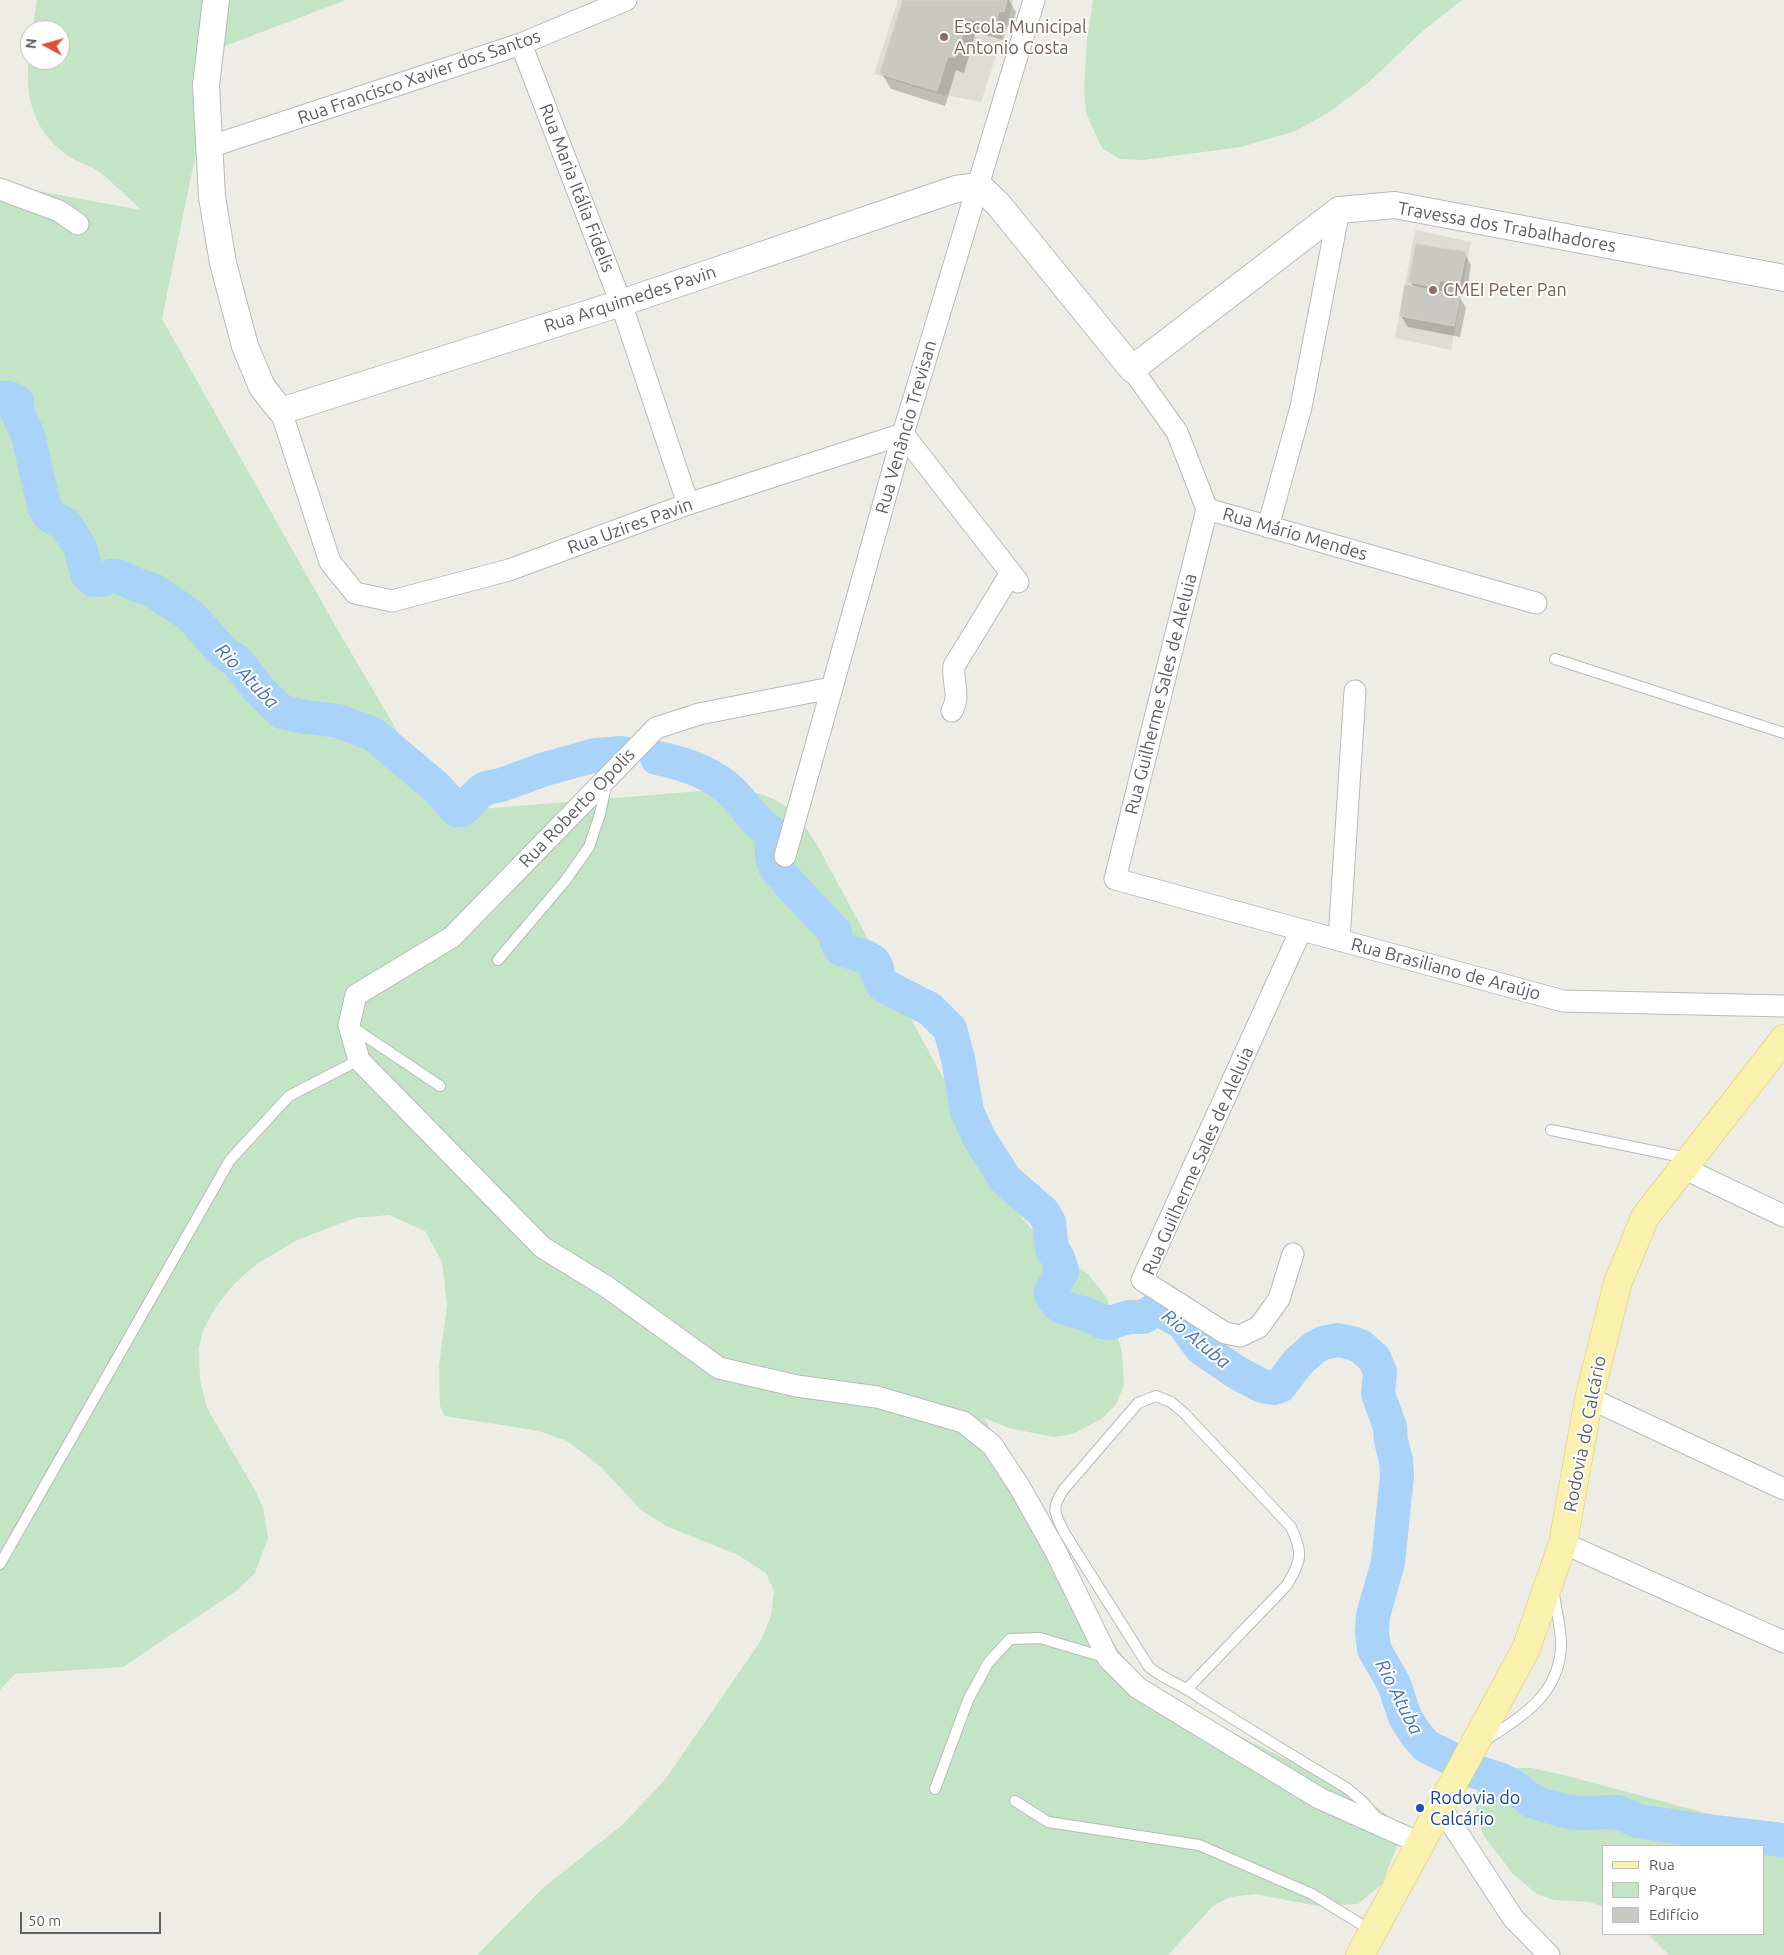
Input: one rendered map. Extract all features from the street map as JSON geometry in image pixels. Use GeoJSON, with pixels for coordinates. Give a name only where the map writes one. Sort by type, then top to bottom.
{"type":"FeatureCollection","features":[{"type":"Feature","properties":{"kind":"main road","name":"Rodovia do Calcário"},"geometry":{"type":"LineString","coordinates":[[1360,1955],[1526,1649],[1563,1543],[1589,1398],[1618,1282],[1645,1216],[1784,1039]]}},
{"type":"Feature","properties":{"kind":"street"},"geometry":{"type":"LineString","coordinates":[[216,0],[206,85],[212,197],[223,263],[245,346],[262,387],[281,411]]}},
{"type":"Feature","properties":{"kind":"street","name":"Rua Francisco Xavier dos Santos"},"geometry":{"type":"LineString","coordinates":[[209,147],[521,44],[626,0]]}},
{"type":"Feature","properties":{"kind":"street","name":"Rua Venâncio Trevisan"},"geometry":{"type":"LineString","coordinates":[[785,856],[903,434],[1034,0]]}},
{"type":"Feature","properties":{"kind":"street","name":"Rua Maria Itália Fidelis"},"geometry":{"type":"LineString","coordinates":[[521,44],[621,303],[688,504]]}},
{"type":"Feature","properties":{"kind":"street","name":"Rua Arquimedes Pavin"},"geometry":{"type":"LineString","coordinates":[[281,411],[621,303],[956,189],[979,186]]}},
{"type":"Feature","properties":{"kind":"street","name":"Rua Mário Mendes"},"geometry":{"type":"LineString","coordinates":[[979,186],[998,204],[1132,369],[1177,432],[1207,509],[1536,604]]}},
{"type":"Feature","properties":{"kind":"street"},"geometry":{"type":"LineString","coordinates":[[0,189],[60,211],[78,224]]}},
{"type":"Feature","properties":{"kind":"street","name":"Travessa dos Trabalhadores"},"geometry":{"type":"LineString","coordinates":[[1339,210],[1395,205],[1784,278]]}},
{"type":"Feature","properties":{"kind":"street"},"geometry":{"type":"LineString","coordinates":[[1132,369],[1339,210]]}},
{"type":"Feature","properties":{"kind":"street"},"geometry":{"type":"LineString","coordinates":[[1268,526],[1301,407],[1339,210]]}},
{"type":"Feature","properties":{"kind":"street","name":"Rua Uzires Pavin"},"geometry":{"type":"LineString","coordinates":[[281,411],[330,562],[355,593],[392,601],[509,570],[688,504],[903,434]]}},
{"type":"Feature","properties":{"kind":"street"},"geometry":{"type":"LineString","coordinates":[[903,434],[1014,578],[954,666],[953,674],[958,698],[952,711]]}},
{"type":"Feature","properties":{"kind":"street","name":"Rua Guilherme Sales de Aleluia"},"geometry":{"type":"LineString","coordinates":[[1116,879],[1207,509]]}},
{"type":"Feature","properties":{"kind":"street","name":"Rua Roberto Opolis"},"geometry":{"type":"LineString","coordinates":[[349,1025],[356,995],[452,937],[656,728],[698,714],[831,688]]}},
{"type":"Feature","properties":{"kind":"street"},"geometry":{"type":"LineString","coordinates":[[1339,940],[1355,691]]}},
{"type":"Feature","properties":{"kind":"street","name":"Rua Brasiliano de Araújo"},"geometry":{"type":"LineString","coordinates":[[1116,879],[1563,1001],[1784,1006]]}},
{"type":"Feature","properties":{"kind":"street","name":"Rua Guilherme Sales de Aleluia"},"geometry":{"type":"LineString","coordinates":[[1293,1254],[1279,1300],[1259,1327],[1240,1336],[1225,1333],[1142,1280],[1301,930]]}},
{"type":"Feature","properties":{"kind":"street"},"geometry":{"type":"LineString","coordinates":[[349,1025],[359,1060],[542,1247],[607,1288],[719,1368],[798,1386],[877,1397],[963,1422],[992,1445],[1055,1550],[1108,1658],[1138,1688],[1319,1798],[1420,1843]]}},
{"type":"Feature","properties":{"kind":"street"},"geometry":{"type":"LineString","coordinates":[[1687,1163],[1784,1216]]}},
{"type":"Feature","properties":{"kind":"street"},"geometry":{"type":"LineString","coordinates":[[1589,1398],[1784,1489]]}},
{"type":"Feature","properties":{"kind":"street"},"geometry":{"type":"LineString","coordinates":[[1563,1543],[1784,1642]]}},
{"type":"Feature","properties":{"kind":"street"},"geometry":{"type":"LineString","coordinates":[[1440,1806],[1513,1918],[1549,1955]]}},
{"type":"Feature","properties":{"kind":"lane"},"geometry":{"type":"LineString","coordinates":[[1555,659],[1784,733]]}},
{"type":"Feature","properties":{"kind":"lane"},"geometry":{"type":"LineString","coordinates":[[498,960],[565,881],[589,847],[600,814],[607,778]]}},
{"type":"Feature","properties":{"kind":"lane"},"geometry":{"type":"LineString","coordinates":[[349,1025],[440,1086]]}},
{"type":"Feature","properties":{"kind":"lane"},"geometry":{"type":"LineString","coordinates":[[0,1564],[230,1160],[289,1096],[359,1060]]}},
{"type":"Feature","properties":{"kind":"lane"},"geometry":{"type":"LineString","coordinates":[[1551,1130],[1687,1163]]}},
{"type":"Feature","properties":{"kind":"lane"},"geometry":{"type":"LineString","coordinates":[[1187,1689],[1287,1585],[1298,1568],[1299,1545],[1291,1527],[1184,1413],[1171,1402],[1156,1396],[1138,1404],[1064,1489],[1055,1502],[1054,1512],[1065,1534],[1149,1667],[1160,1676],[1187,1689],[1240,1724],[1348,1789],[1362,1801],[1386,1828]]}},
{"type":"Feature","properties":{"kind":"lane"},"geometry":{"type":"LineString","coordinates":[[1473,1748],[1525,1714],[1548,1690],[1558,1668],[1561,1646],[1551,1577]]}},
{"type":"Feature","properties":{"kind":"lane"},"geometry":{"type":"LineString","coordinates":[[935,1789],[968,1700],[988,1663],[1010,1639],[1040,1638],[1108,1658]]}},
{"type":"Feature","properties":{"kind":"lane"},"geometry":{"type":"LineString","coordinates":[[1015,1801],[1048,1822],[1199,1845],[1312,1894],[1373,1932]]}},
{"type":"Feature","properties":{"kind":"shaded area","name":"Escola Municipal Antonio Costa"},"geometry":{"type":"Polygon","coordinates":[[[898,0],[1014,0],[981,102],[934,93],[874,74],[898,0]]]}},
{"type":"Feature","properties":{"kind":"shaded area","name":"CMEI Peter Pan"},"geometry":{"type":"Polygon","coordinates":[[[1415,230],[1471,242],[1451,350],[1395,338],[1415,230]]]}},
{"type":"Feature","properties":{"kind":"green space"},"geometry":{"type":"Polygon","coordinates":[[[37,0],[346,0],[217,49],[162,319],[336,627],[445,812],[728,790],[753,792],[777,801],[788,808],[803,824],[816,843],[988,1161],[1023,1219],[1044,1242],[1088,1274],[1107,1298],[1122,1353],[1124,1384],[1117,1403],[1103,1418],[1073,1434],[1053,1437],[1009,1428],[984,1418],[1104,1628],[1122,1655],[1144,1679],[1227,1730],[1363,1797],[1387,1815],[1397,1846],[1382,1884],[1358,1904],[1318,1906],[1255,1894],[1230,1897],[1213,1906],[1168,1955],[477,1955],[543,1888],[621,1826],[664,1781],[760,1642],[771,1616],[774,1591],[766,1573],[738,1555],[666,1526],[641,1510],[601,1467],[567,1441],[539,1431],[445,1416],[440,1406],[439,1365],[447,1306],[442,1262],[425,1231],[389,1215],[355,1218],[297,1240],[257,1264],[235,1283],[217,1305],[203,1330],[199,1348],[200,1380],[207,1408],[255,1490],[263,1508],[268,1538],[255,1573],[236,1591],[123,1667],[15,1674],[0,1690],[0,184],[141,210],[96,170],[60,150],[40,126],[30,98],[28,70],[70,70],[70,20],[34,20],[37,0]]]}},
{"type":"Feature","properties":{"kind":"green space"},"geometry":{"type":"Polygon","coordinates":[[[1093,0],[1462,0],[1424,30],[1369,82],[1331,111],[1296,131],[1241,147],[1143,160],[1120,159],[1102,148],[1086,113],[1084,89],[1087,39],[1093,0]]]}},
{"type":"Feature","properties":{"kind":"green space"},"geometry":{"type":"Polygon","coordinates":[[[1503,1768],[1532,1768],[1784,1834],[1784,1955],[1669,1955],[1649,1935],[1764,1935],[1764,1845],[1602,1845],[1602,1906],[1589,1902],[1554,1900],[1537,1894],[1513,1874],[1484,1836],[1476,1816],[1477,1791],[1489,1774],[1503,1768]]]}},
{"type":"Feature","properties":{"kind":"building","name":"Escola Municipal Antonio Costa"},"geometry":{"type":"Polygon","coordinates":[[[903,0],[1007,0],[1004,12],[999,11],[995,26],[968,18],[955,58],[948,56],[937,91],[880,74],[903,0]]]}},
{"type":"Feature","properties":{"kind":"building"},"geometry":{"type":"Polygon","coordinates":[[[1416,244],[1466,252],[1460,284],[1440,280],[1438,288],[1409,282],[1416,244]]]}},
{"type":"Feature","properties":{"kind":"building"},"geometry":{"type":"Polygon","coordinates":[[[1405,285],[1460,295],[1454,326],[1400,316],[1405,285]]]}},
{"type":"Feature","properties":{"kind":"waterway","name":"Rio Atuba"},"geometry":{"type":"LineString","coordinates":[[0,398],[9,398],[17,402],[17,412],[28,435],[44,506],[50,516],[65,524],[80,547],[87,574],[94,580],[102,580],[111,576],[121,577],[136,585],[151,589],[191,616],[223,652],[237,661],[259,690],[282,712],[338,721],[373,734],[436,787],[457,810],[462,810],[486,788],[596,755],[622,753]]}},
{"type":"Feature","properties":{"kind":"waterway","name":"Rio Atuba"},"geometry":{"type":"LineString","coordinates":[[657,758],[696,769],[723,784],[731,791],[754,818],[771,832],[772,856],[775,867],[835,932],[837,943],[841,949],[866,957],[874,962],[883,985],[930,1009],[950,1029],[958,1059],[967,1111],[978,1136],[1005,1179],[1043,1212],[1049,1222],[1052,1249],[1058,1258],[1062,1271],[1051,1291],[1051,1295],[1061,1307],[1109,1323],[1129,1317],[1143,1317],[1160,1307],[1160,1310],[1183,1323],[1201,1348],[1236,1372],[1262,1386],[1274,1388],[1280,1386],[1298,1362],[1323,1343],[1338,1340],[1352,1343],[1360,1346],[1374,1358],[1380,1372],[1378,1394],[1390,1427],[1397,1475],[1388,1563],[1373,1615],[1374,1649],[1394,1684],[1405,1717],[1415,1733],[1426,1746],[1448,1757]]}},
{"type":"Feature","properties":{"kind":"waterway","name":"Rio Atuba"},"geometry":{"type":"LineString","coordinates":[[1473,1771],[1499,1779],[1513,1786],[1533,1802],[1568,1812],[1617,1812],[1638,1821],[1784,1840]]}},
{"type":"Feature","properties":{"kind":"place","name":"Escola Municipal Antonio Costa"},"geometry":{"type":"Point","coordinates":[944,37]}},
{"type":"Feature","properties":{"kind":"place","name":"CMEI Peter Pan"},"geometry":{"type":"Point","coordinates":[1433,290]}},
{"type":"Feature","properties":{"kind":"place","name":"Rodovia do Calcário"},"geometry":{"type":"Point","coordinates":[1420,1808]}}]}
